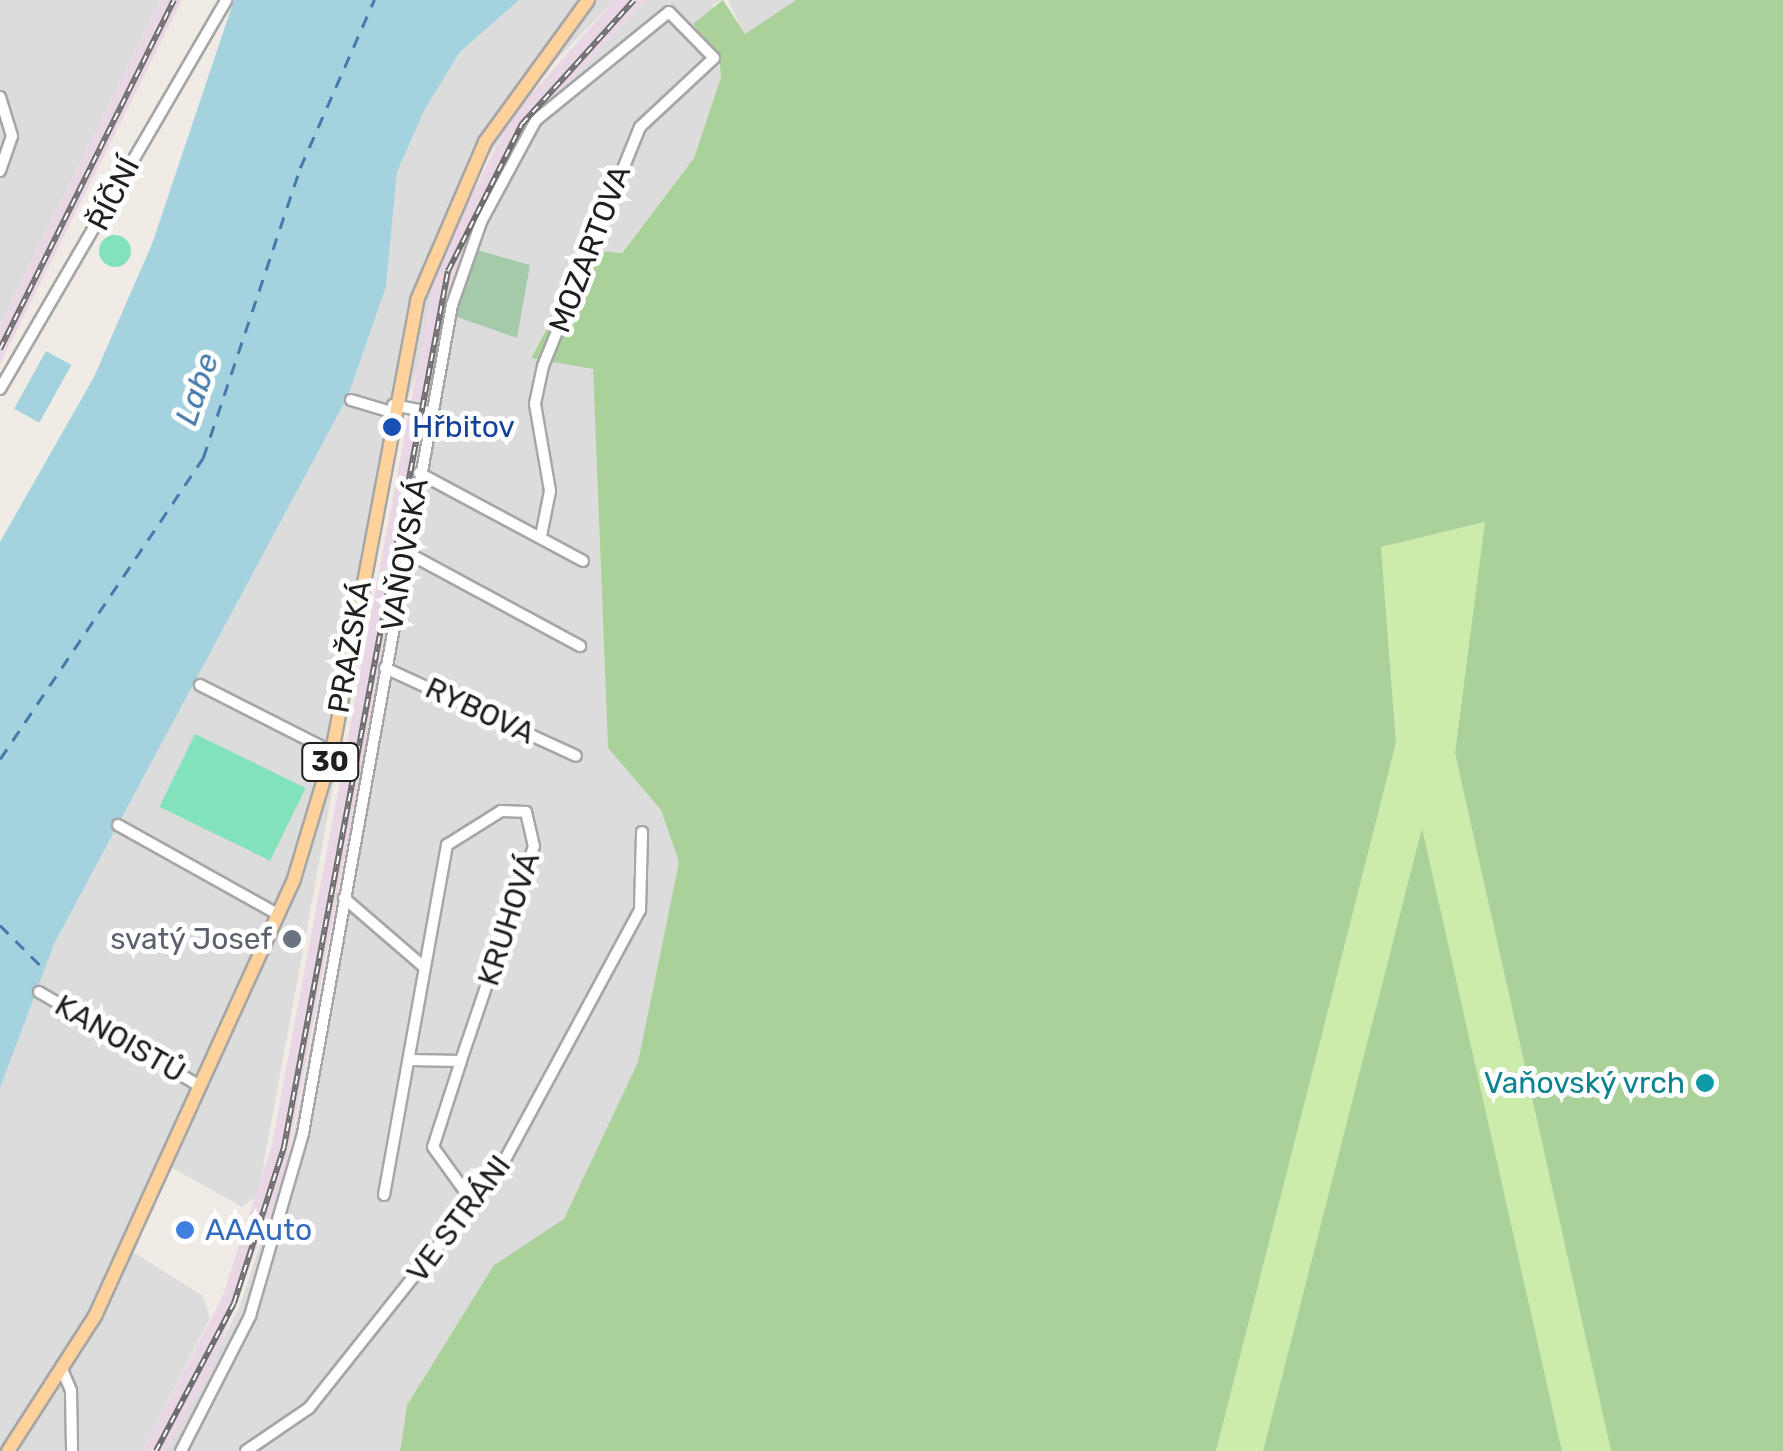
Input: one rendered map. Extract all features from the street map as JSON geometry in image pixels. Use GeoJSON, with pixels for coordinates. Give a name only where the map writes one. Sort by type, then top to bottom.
{"type":"FeatureCollection","features":[{"type":"Feature","properties":{"kind":"main road","name":"PRAŽSKÁ"},"geometry":{"type":"LineString","coordinates":[[8,1451],[94,1316],[279,916],[332,752],[392,408],[417,300],[456,199],[512,96],[588,0]]}},
{"type":"Feature","properties":{"kind":"street","name":"ŘÍČNÍ"},"geometry":{"type":"LineString","coordinates":[[0,389],[226,0]]}},
{"type":"Feature","properties":{"kind":"street","name":"VAŇOVSKÁ"},"geometry":{"type":"LineString","coordinates":[[181,1451],[257,1296],[303,1133],[452,304],[520,146],[565,94],[669,12]]}},
{"type":"Feature","properties":{"kind":"street","name":"MOZARTOVA"},"geometry":{"type":"LineString","coordinates":[[541,536],[550,491],[535,404],[543,366],[640,126],[714,58],[669,12]]}},
{"type":"Feature","properties":{"kind":"street"},"geometry":{"type":"LineString","coordinates":[[0,97],[12,136],[0,171]]}},
{"type":"Feature","properties":{"kind":"street"},"geometry":{"type":"LineString","coordinates":[[350,400],[430,412]]}},
{"type":"Feature","properties":{"kind":"street"},"geometry":{"type":"LineString","coordinates":[[420,472],[583,561]]}},
{"type":"Feature","properties":{"kind":"street"},"geometry":{"type":"LineString","coordinates":[[406,552],[580,646]]}},
{"type":"Feature","properties":{"kind":"street","name":"RYBOVA"},"geometry":{"type":"LineString","coordinates":[[384,668],[576,756]]}},
{"type":"Feature","properties":{"kind":"street"},"geometry":{"type":"LineString","coordinates":[[200,685],[332,752]]}},
{"type":"Feature","properties":{"kind":"street","name":"KRUHOVÁ"},"geometry":{"type":"LineString","coordinates":[[384,1195],[450,839],[501,811],[526,812],[534,846],[433,1147],[469,1197]]}},
{"type":"Feature","properties":{"kind":"street"},"geometry":{"type":"LineString","coordinates":[[118,826],[279,916]]}},
{"type":"Feature","properties":{"kind":"street","name":"VE STRÁNI"},"geometry":{"type":"LineString","coordinates":[[246,1451],[310,1408],[469,1197],[502,1167],[640,910],[642,832]]}},
{"type":"Feature","properties":{"kind":"street"},"geometry":{"type":"LineString","coordinates":[[344,898],[424,967]]}},
{"type":"Feature","properties":{"kind":"street","name":"KANOISTŮ"},"geometry":{"type":"LineString","coordinates":[[39,992],[200,1086]]}},
{"type":"Feature","properties":{"kind":"street"},"geometry":{"type":"LineString","coordinates":[[408,1060],[461,1061]]}},
{"type":"Feature","properties":{"kind":"street"},"geometry":{"type":"LineString","coordinates":[[61,1367],[72,1392],[72,1451]]}},
{"type":"Feature","properties":{"kind":"shaded area"},"geometry":{"type":"Polygon","coordinates":[[[0,0],[160,0],[0,325],[0,0]]]}},
{"type":"Feature","properties":{"kind":"shaded area"},"geometry":{"type":"Polygon","coordinates":[[[160,0],[182,0],[0,364],[0,325],[160,0]]]}},
{"type":"Feature","properties":{"kind":"shaded area"},"geometry":{"type":"Polygon","coordinates":[[[519,0],[615,0],[549,67],[481,167],[399,427],[258,1195],[242,1207],[169,1166],[130,1250],[203,1296],[210,1318],[142,1451],[0,1451],[0,1088],[12,1048],[54,944],[348,396],[386,287],[397,172],[424,111],[459,53],[519,0]]]}},
{"type":"Feature","properties":{"kind":"shaded area"},"geometry":{"type":"Polygon","coordinates":[[[615,0],[645,0],[528,128],[455,273],[285,1173],[210,1372],[165,1451],[142,1451],[222,1298],[272,1144],[436,267],[511,117],[615,0]]]}},
{"type":"Feature","properties":{"kind":"shaded area"},"geometry":{"type":"Polygon","coordinates":[[[645,0],[723,0],[713,5],[721,77],[694,158],[621,253],[588,250],[531,357],[593,369],[608,748],[661,810],[679,862],[638,1062],[564,1220],[494,1265],[407,1405],[400,1451],[165,1451],[240,1306],[291,1149],[455,273],[528,128],[645,0]]]}},
{"type":"Feature","properties":{"kind":"shaded area"},"geometry":{"type":"Polygon","coordinates":[[[728,0],[796,0],[744,35],[728,0]]]}},
{"type":"Feature","properties":{"kind":"green space"},"geometry":{"type":"Polygon","coordinates":[[[723,0],[745,34],[796,0],[1783,0],[1783,1451],[1611,1451],[1455,753],[1485,522],[1381,547],[1396,743],[1216,1451],[400,1451],[407,1405],[494,1265],[564,1219],[638,1062],[679,862],[661,810],[608,748],[593,369],[531,358],[589,250],[622,253],[694,158],[721,77],[719,55],[693,24],[723,0]]]}},
{"type":"Feature","properties":{"kind":"green space"},"geometry":{"type":"Polygon","coordinates":[[[115,235],[127,239],[131,251],[127,263],[115,267],[103,263],[99,251],[103,239],[115,235]]]}},
{"type":"Feature","properties":{"kind":"green space"},"geometry":{"type":"Polygon","coordinates":[[[473,249],[530,265],[517,338],[451,315],[473,249]]]}},
{"type":"Feature","properties":{"kind":"green space"},"geometry":{"type":"Polygon","coordinates":[[[1486,522],[1455,753],[1611,1451],[1562,1451],[1422,830],[1263,1451],[1216,1451],[1396,743],[1381,547],[1486,522]]]}},
{"type":"Feature","properties":{"kind":"green space"},"geometry":{"type":"Polygon","coordinates":[[[195,734],[306,788],[270,861],[159,807],[195,734]]]}},
{"type":"Feature","properties":{"kind":"green space"},"geometry":{"type":"Polygon","coordinates":[[[1422,828],[1562,1451],[1263,1451],[1422,828]]]}},
{"type":"Feature","properties":{"kind":"water","name":"Labe"},"geometry":{"type":"Polygon","coordinates":[[[234,0],[519,0],[459,53],[424,111],[397,172],[386,287],[348,396],[54,944],[0,1088],[0,542],[94,377],[152,244],[234,0]]]}},
{"type":"Feature","properties":{"kind":"water"},"geometry":{"type":"Polygon","coordinates":[[[46,351],[71,365],[39,423],[14,409],[46,351]]]}},
{"type":"Feature","properties":{"kind":"ferry route"},"geometry":{"type":"LineString","coordinates":[[0,759],[203,458],[300,168],[374,0]]}},
{"type":"Feature","properties":{"kind":"ferry route"},"geometry":{"type":"LineString","coordinates":[[0,925],[44,969]]}},
{"type":"Feature","properties":{"kind":"railway"},"geometry":{"type":"LineString","coordinates":[[0,349],[174,0]]}},
{"type":"Feature","properties":{"kind":"railway"},"geometry":{"type":"LineString","coordinates":[[156,1451],[234,1303],[284,1147],[448,271],[522,124],[634,0]]}},
{"type":"Feature","properties":{"kind":"place","name":"Hřbitov"},"geometry":{"type":"Point","coordinates":[392,427]}},
{"type":"Feature","properties":{"kind":"place","name":"svatý Josef"},"geometry":{"type":"Point","coordinates":[292,939]}},
{"type":"Feature","properties":{"kind":"place","name":"Vaňovský vrch"},"geometry":{"type":"Point","coordinates":[1705,1083]}},
{"type":"Feature","properties":{"kind":"place","name":"AAAuto"},"geometry":{"type":"Point","coordinates":[185,1230]}}]}
